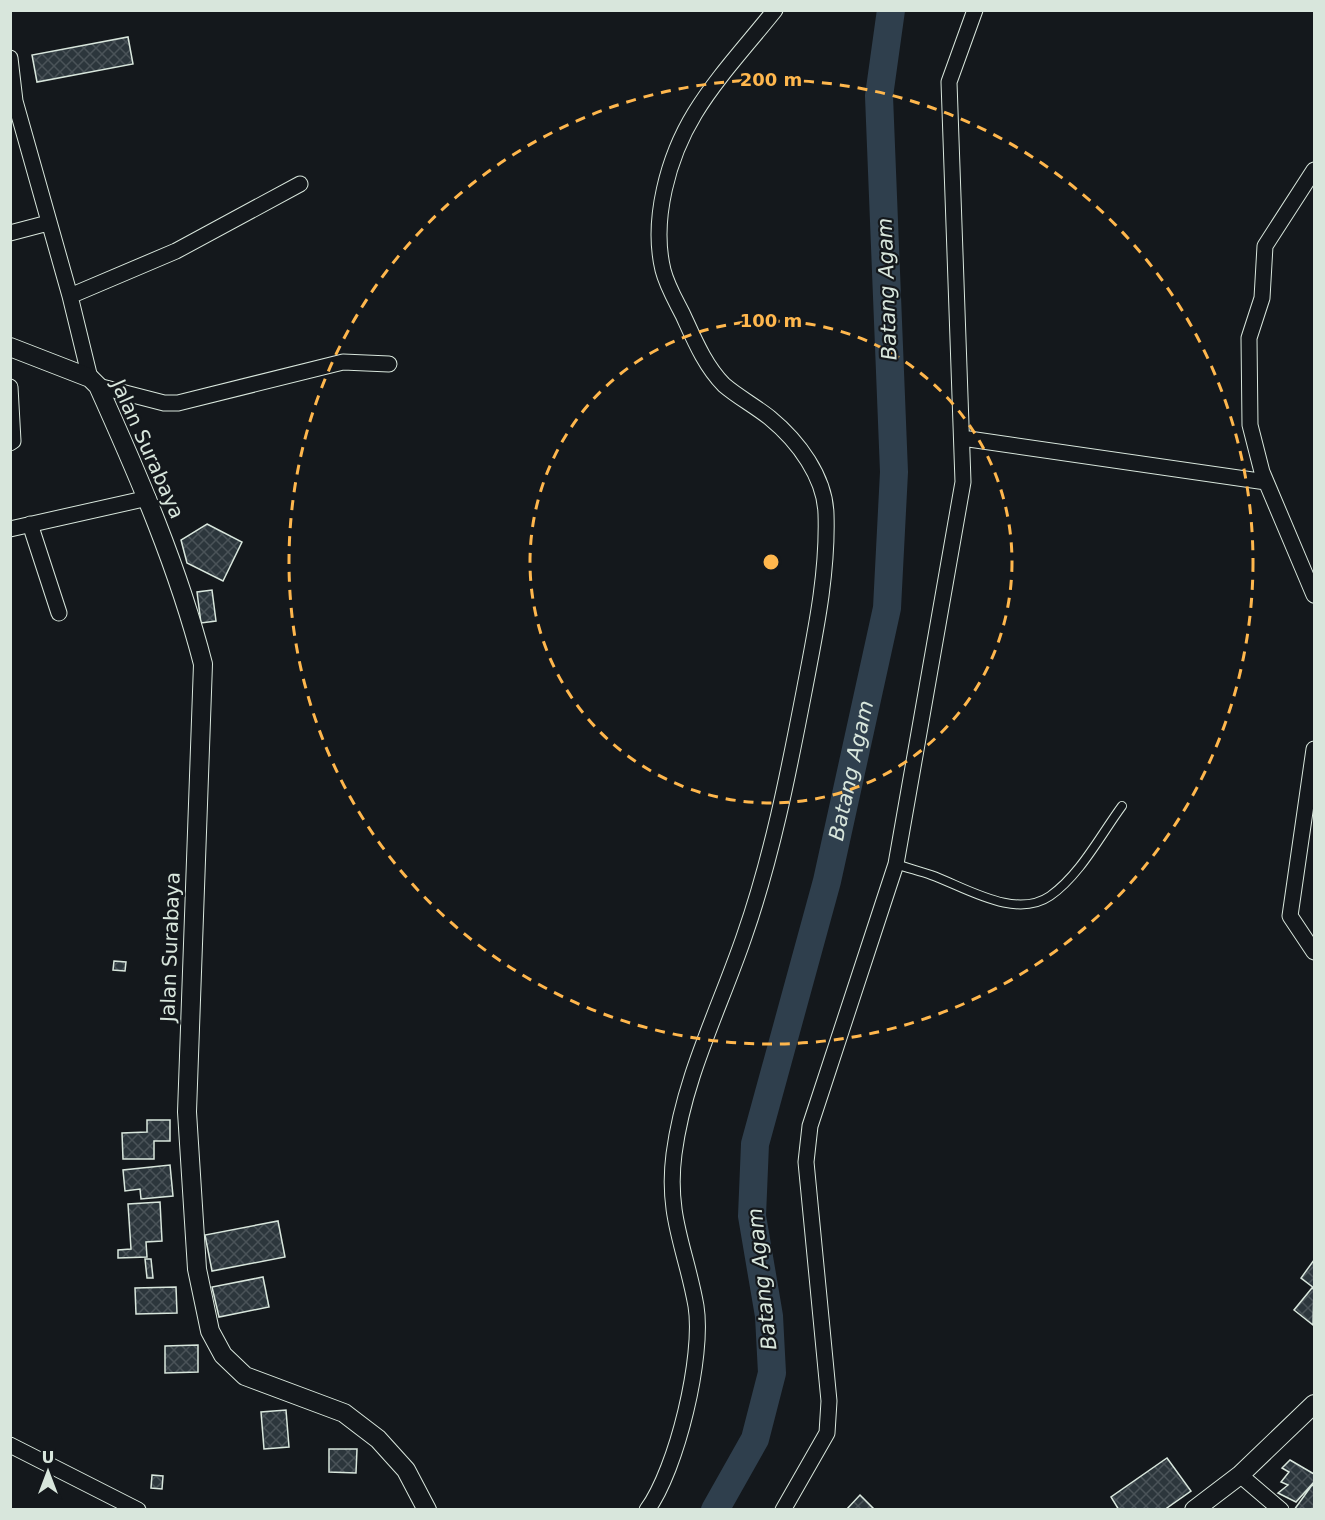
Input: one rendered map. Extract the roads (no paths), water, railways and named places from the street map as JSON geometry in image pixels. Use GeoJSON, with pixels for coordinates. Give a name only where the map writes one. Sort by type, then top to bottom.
{"type":"FeatureCollection","features":[{"type":"Feature","properties":{"kind":"street"},"geometry":{"type":"LineString","coordinates":[[647,1509],[668,1469],[695,1369],[696,1309],[675,1226],[672,1197],[681,1113],[702,1044],[759,893],[782,808],[819,610],[826,513],[823,492],[811,467],[789,434],[723,383],[699,348],[663,270],[660,243],[661,208],[673,161],[694,114],[775,10]]}},
{"type":"Feature","properties":{"kind":"street"},"geometry":{"type":"LineString","coordinates":[[783,1509],[827,1433],[829,1401],[807,1173],[810,1126],[896,864],[963,482],[949,82],[975,10]]}},
{"type":"Feature","properties":{"kind":"street"},"geometry":{"type":"LineString","coordinates":[[10,58],[15,100],[94,382],[164,403],[178,403],[343,362],[388,364]]}},
{"type":"Feature","properties":{"kind":"street"},"geometry":{"type":"LineString","coordinates":[[1312,179],[1265,246],[1262,298],[1249,338],[1250,425],[1266,482],[1314,595]]}},
{"type":"Feature","properties":{"kind":"street"},"geometry":{"type":"LineString","coordinates":[[70,296],[176,251],[300,184]]}},
{"type":"Feature","properties":{"kind":"street"},"geometry":{"type":"LineString","coordinates":[[10,232],[48,223]]}},
{"type":"Feature","properties":{"kind":"street","name":"Jalan Surabaya"},"geometry":{"type":"LineString","coordinates":[[10,347],[94,382],[148,498],[190,613],[203,664],[187,1112],[190,1194],[197,1269],[210,1331],[223,1355],[245,1376],[344,1413],[378,1439],[406,1470],[427,1509]]}},
{"type":"Feature","properties":{"kind":"street"},"geometry":{"type":"LineString","coordinates":[[10,387],[13,441],[10,443]]}},
{"type":"Feature","properties":{"kind":"street"},"geometry":{"type":"LineString","coordinates":[[962,438],[1266,482]]}},
{"type":"Feature","properties":{"kind":"street"},"geometry":{"type":"LineString","coordinates":[[59,614],[17,523],[148,498]]}},
{"type":"Feature","properties":{"kind":"street"},"geometry":{"type":"LineString","coordinates":[[1314,749],[1290,916],[1314,951]]}},
{"type":"Feature","properties":{"kind":"street"},"geometry":{"type":"LineString","coordinates":[[1194,1509],[1240,1475],[1314,1404]]}},
{"type":"Feature","properties":{"kind":"street"},"geometry":{"type":"LineString","coordinates":[[10,1445],[138,1509]]}},
{"type":"Feature","properties":{"kind":"street"},"geometry":{"type":"LineString","coordinates":[[1240,1475],[1281,1509]]}},
{"type":"Feature","properties":{"kind":"lane"},"geometry":{"type":"LineString","coordinates":[[896,864],[993,899],[1021,905],[1036,903],[1070,879],[1122,806]]}},
{"type":"Feature","properties":{"kind":"waterway","name":"Batang Agam"},"geometry":{"type":"LineString","coordinates":[[715,1510],[755,1439],[772,1373],[769,1316],[752,1216],[755,1144],[827,881],[887,608],[894,472],[879,96],[891,10]]}}]}
